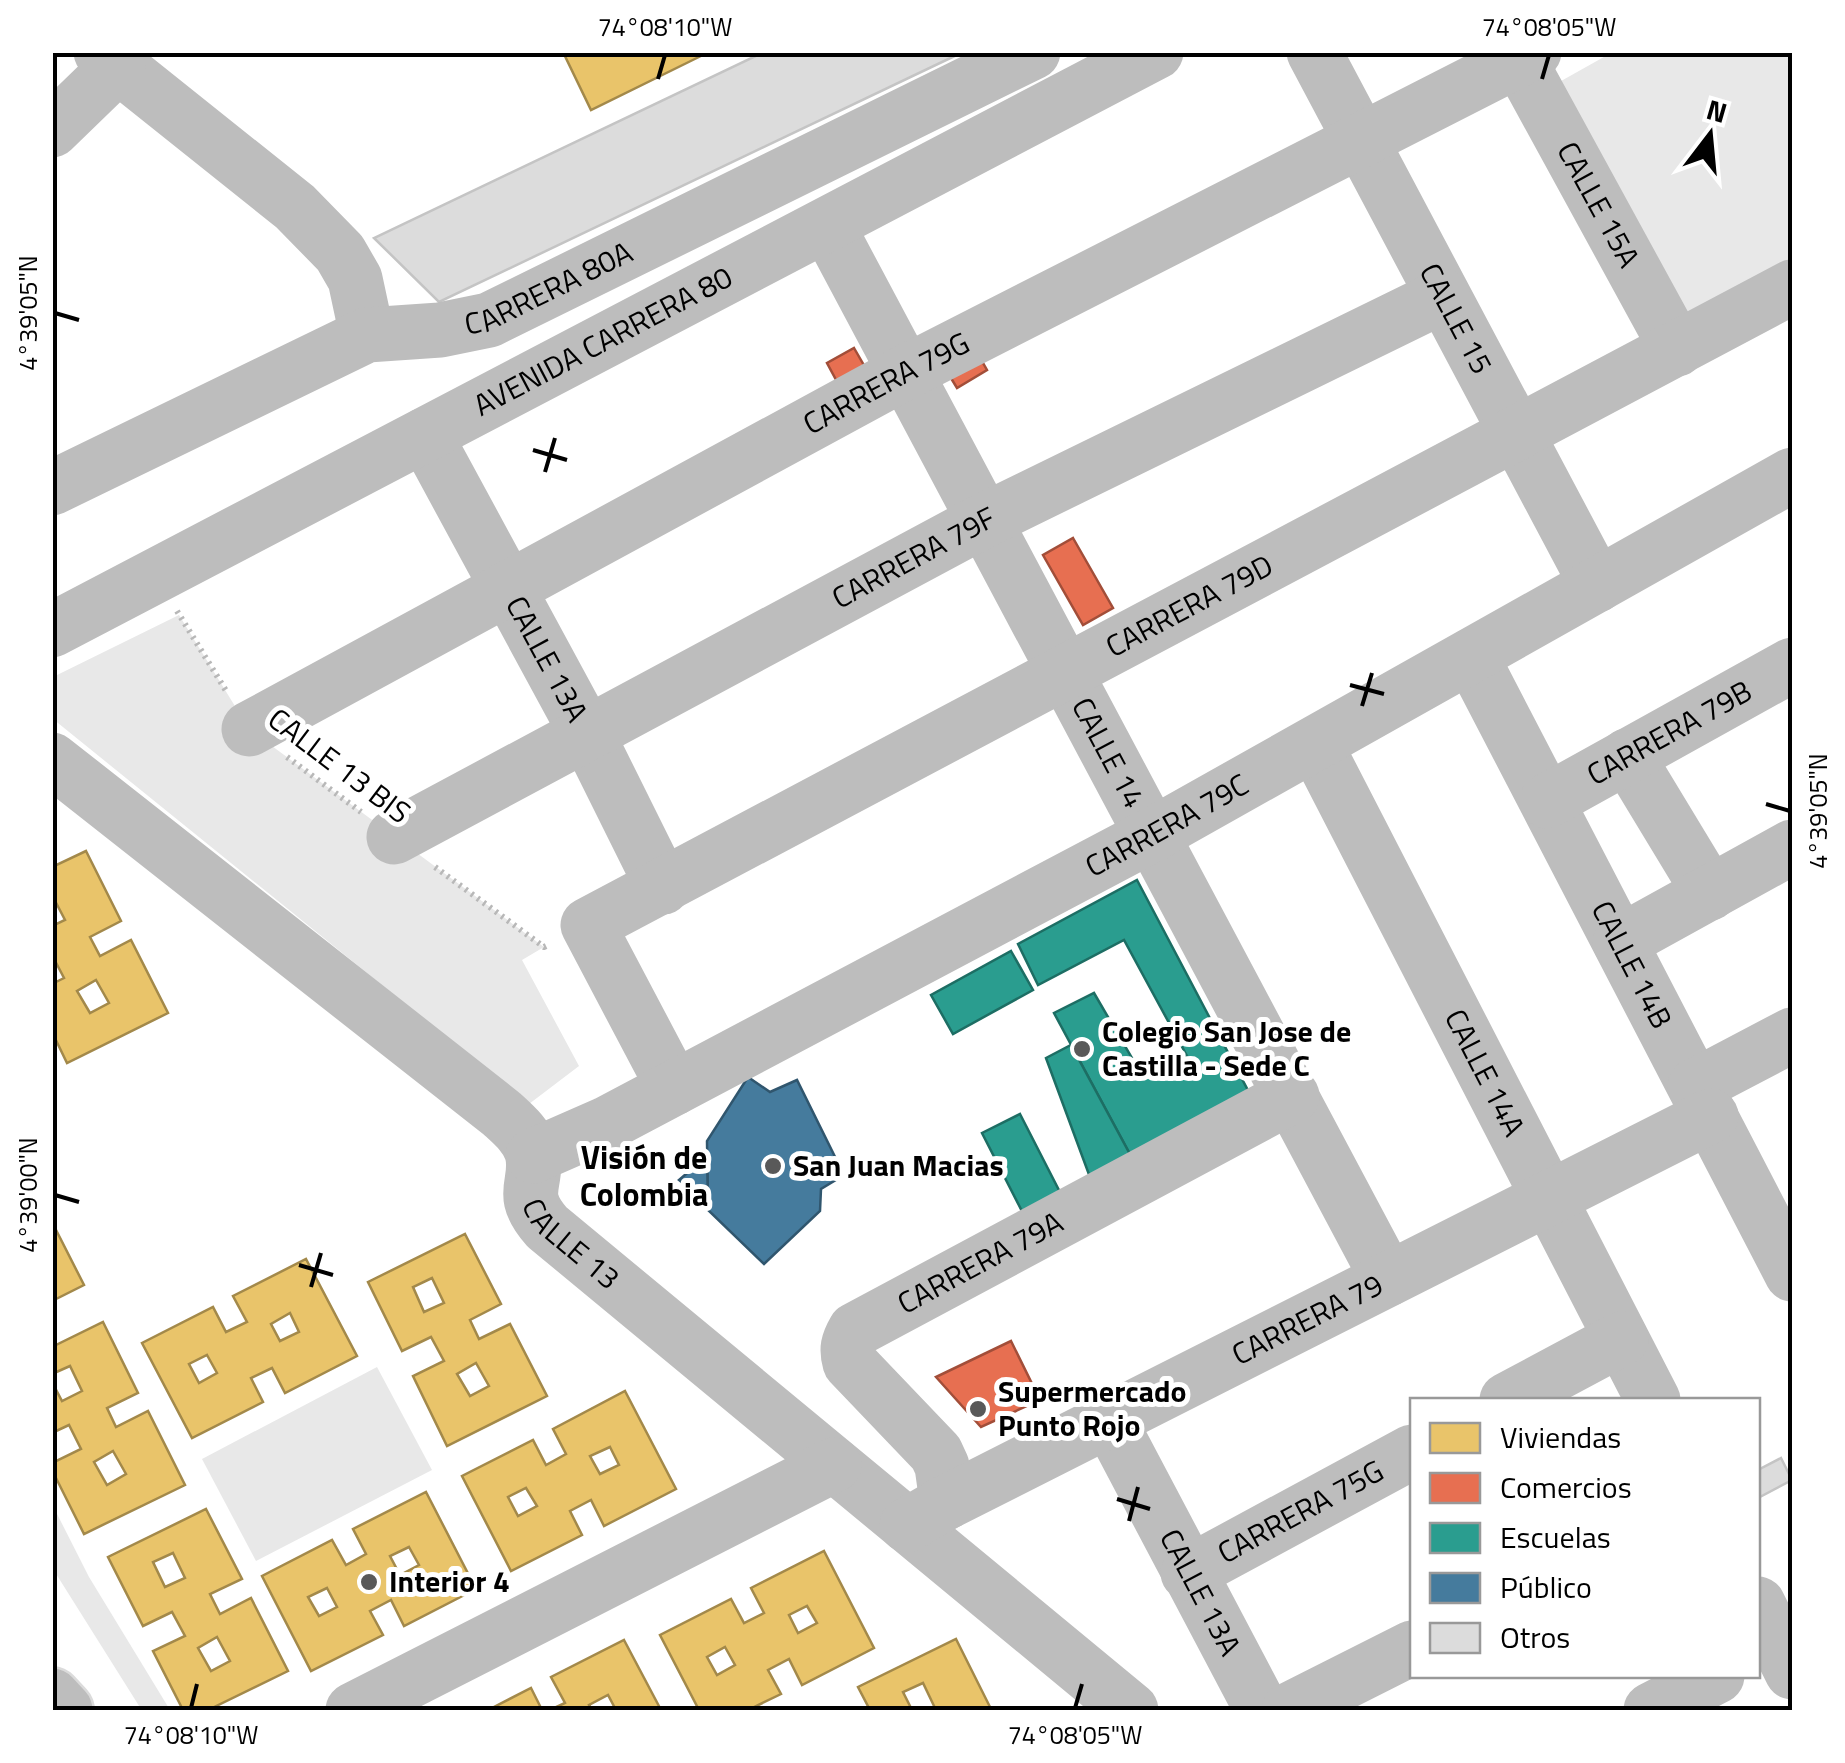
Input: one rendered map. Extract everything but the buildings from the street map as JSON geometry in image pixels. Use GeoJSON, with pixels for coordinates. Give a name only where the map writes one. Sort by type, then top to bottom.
{"type":"FeatureCollection","features":[{"type":"Feature","properties":{"kind":"street","name":"CARRERA 80A"},"geometry":{"type":"LineString","coordinates":[[52,488],[367,336],[440,330],[489,320],[1033,52]]}},
{"type":"Feature","properties":{"kind":"street","name":"AVENIDA CARRERA 80"},"geometry":{"type":"LineString","coordinates":[[52,630],[1156,52]]}},
{"type":"Feature","properties":{"kind":"street","name":"CALLE 15"},"geometry":{"type":"LineString","coordinates":[[1314,52],[1598,585]]}},
{"type":"Feature","properties":{"kind":"street","name":"CARRERA 79G"},"geometry":{"type":"LineString","coordinates":[[249,729],[906,372],[1526,56]]}},
{"type":"Feature","properties":{"kind":"street","name":"CALLE 15A"},"geometry":{"type":"LineString","coordinates":[[1526,56],[1677,349]]}},
{"type":"Feature","properties":{"kind":"street"},"geometry":{"type":"LineString","coordinates":[[52,130],[109,59],[295,207],[340,253],[355,279],[367,336]]}},
{"type":"Feature","properties":{"kind":"street","name":"CALLE 14"},"geometry":{"type":"LineString","coordinates":[[827,225],[1388,1279]]}},
{"type":"Feature","properties":{"kind":"street","name":"CARRERA 79D"},"geometry":{"type":"LineString","coordinates":[[566,936],[1792,287]]}},
{"type":"Feature","properties":{"kind":"street","name":"CARRERA 79F"},"geometry":{"type":"LineString","coordinates":[[394,837],[985,520],[1444,296]]}},
{"type":"Feature","properties":{"kind":"street","name":"CALLE 13A"},"geometry":{"type":"LineString","coordinates":[[425,434],[587,734],[663,888]]}},
{"type":"Feature","properties":{"kind":"street","name":"CARRERA 79C"},"geometry":{"type":"LineString","coordinates":[[533,1156],[606,1124],[1152,836],[1792,475]]}},
{"type":"Feature","properties":{"kind":"street","name":"CALLE 14B"},"geometry":{"type":"LineString","coordinates":[[1471,656],[1703,1101],[1788,1254]]}},
{"type":"Feature","properties":{"kind":"street","name":"CARRERA 79B"},"geometry":{"type":"LineString","coordinates":[[1547,801],[1792,665]]}},
{"type":"Feature","properties":{"kind":"street","name":"CALLE 14A"},"geometry":{"type":"LineString","coordinates":[[1315,744],[1651,1398]]}},
{"type":"Feature","properties":{"kind":"street"},"geometry":{"type":"LineString","coordinates":[[1627,756],[1710,893]]}},
{"type":"Feature","properties":{"kind":"street","name":"CALLE 13"},"geometry":{"type":"LineString","coordinates":[[52,760],[502,1114],[520,1131],[533,1156],[531,1201],[536,1215],[547,1227],[834,1465],[927,1514],[1132,1710]]}},
{"type":"Feature","properties":{"kind":"street"},"geometry":{"type":"LineString","coordinates":[[1620,942],[1792,847]]}},
{"type":"Feature","properties":{"kind":"street"},"geometry":{"type":"LineString","coordinates":[[566,936],[674,1088]]}},
{"type":"Feature","properties":{"kind":"street","name":"CARRERA 79"},"geometry":{"type":"LineString","coordinates":[[927,1514],[1548,1198],[1703,1101],[1792,1034]]}},
{"type":"Feature","properties":{"kind":"street","name":"CARRERA 79A"},"geometry":{"type":"LineString","coordinates":[[927,1514],[942,1466],[936,1452],[850,1363],[846,1352],[855,1330],[1292,1096]]}},
{"type":"Feature","properties":{"kind":"street"},"geometry":{"type":"LineString","coordinates":[[1511,1398],[1621,1338]]}},
{"type":"Feature","properties":{"kind":"street","name":"CALLE 13A"},"geometry":{"type":"LineString","coordinates":[[1109,1420],[1262,1710]]}},
{"type":"Feature","properties":{"kind":"street","name":"CARRERA 75G"},"geometry":{"type":"LineString","coordinates":[[1188,1573],[1410,1453]]}},
{"type":"Feature","properties":{"kind":"street"},"geometry":{"type":"LineString","coordinates":[[353,1710],[834,1465]]}},
{"type":"Feature","properties":{"kind":"street"},"geometry":{"type":"LineString","coordinates":[[1290,1710],[1410,1649]]}},
{"type":"Feature","properties":{"kind":"street"},"geometry":{"type":"LineString","coordinates":[[1650,1710],[1714,1678]]}},
{"type":"Feature","properties":{"kind":"street"},"geometry":{"type":"LineString","coordinates":[[52,1696],[65,1710]]}},
{"type":"Feature","properties":{"kind":"path","name":"CALLE 13 BIS"},"geometry":{"type":"LineString","coordinates":[[156,576],[249,729],[394,837],[566,936]]}},
{"type":"Feature","properties":{"kind":"shaded area"},"geometry":{"type":"Polygon","coordinates":[[[1611,53],[1792,53],[1792,260],[1679,324],[1545,90],[1611,53]]]}},
{"type":"Feature","properties":{"kind":"shaded area"},"geometry":{"type":"Polygon","coordinates":[[[179,615],[249,729],[544,947],[522,960],[579,1066],[529,1104],[53,719],[53,677],[179,615]]]}},
{"type":"Feature","properties":{"kind":"shaded area"},"geometry":{"type":"Polygon","coordinates":[[[377,1367],[432,1470],[256,1561],[202,1459],[377,1367]]]}},
{"type":"Feature","properties":{"kind":"shaded area"},"geometry":{"type":"Polygon","coordinates":[[[52,1504],[89,1577],[170,1710],[141,1709],[53,1569],[52,1504]]]}},
{"type":"Feature","properties":{"kind":"place","name":"Colegio San Jose de Castilla - Sede C"},"geometry":{"type":"Point","coordinates":[1082,1049]}},
{"type":"Feature","properties":{"kind":"place","name":"San Juan Macias"},"geometry":{"type":"Point","coordinates":[773,1166]}},
{"type":"Feature","properties":{"kind":"place","name":"Supermercado Punto Rojo"},"geometry":{"type":"Point","coordinates":[978,1409]}},
{"type":"Feature","properties":{"kind":"place","name":"Interior 4"},"geometry":{"type":"Point","coordinates":[369,1582]}},
{"type":"Feature","properties":{"kind":"district","name":"Visión de Colombia"},"geometry":{"type":"Point","coordinates":[644,1176]}}]}
